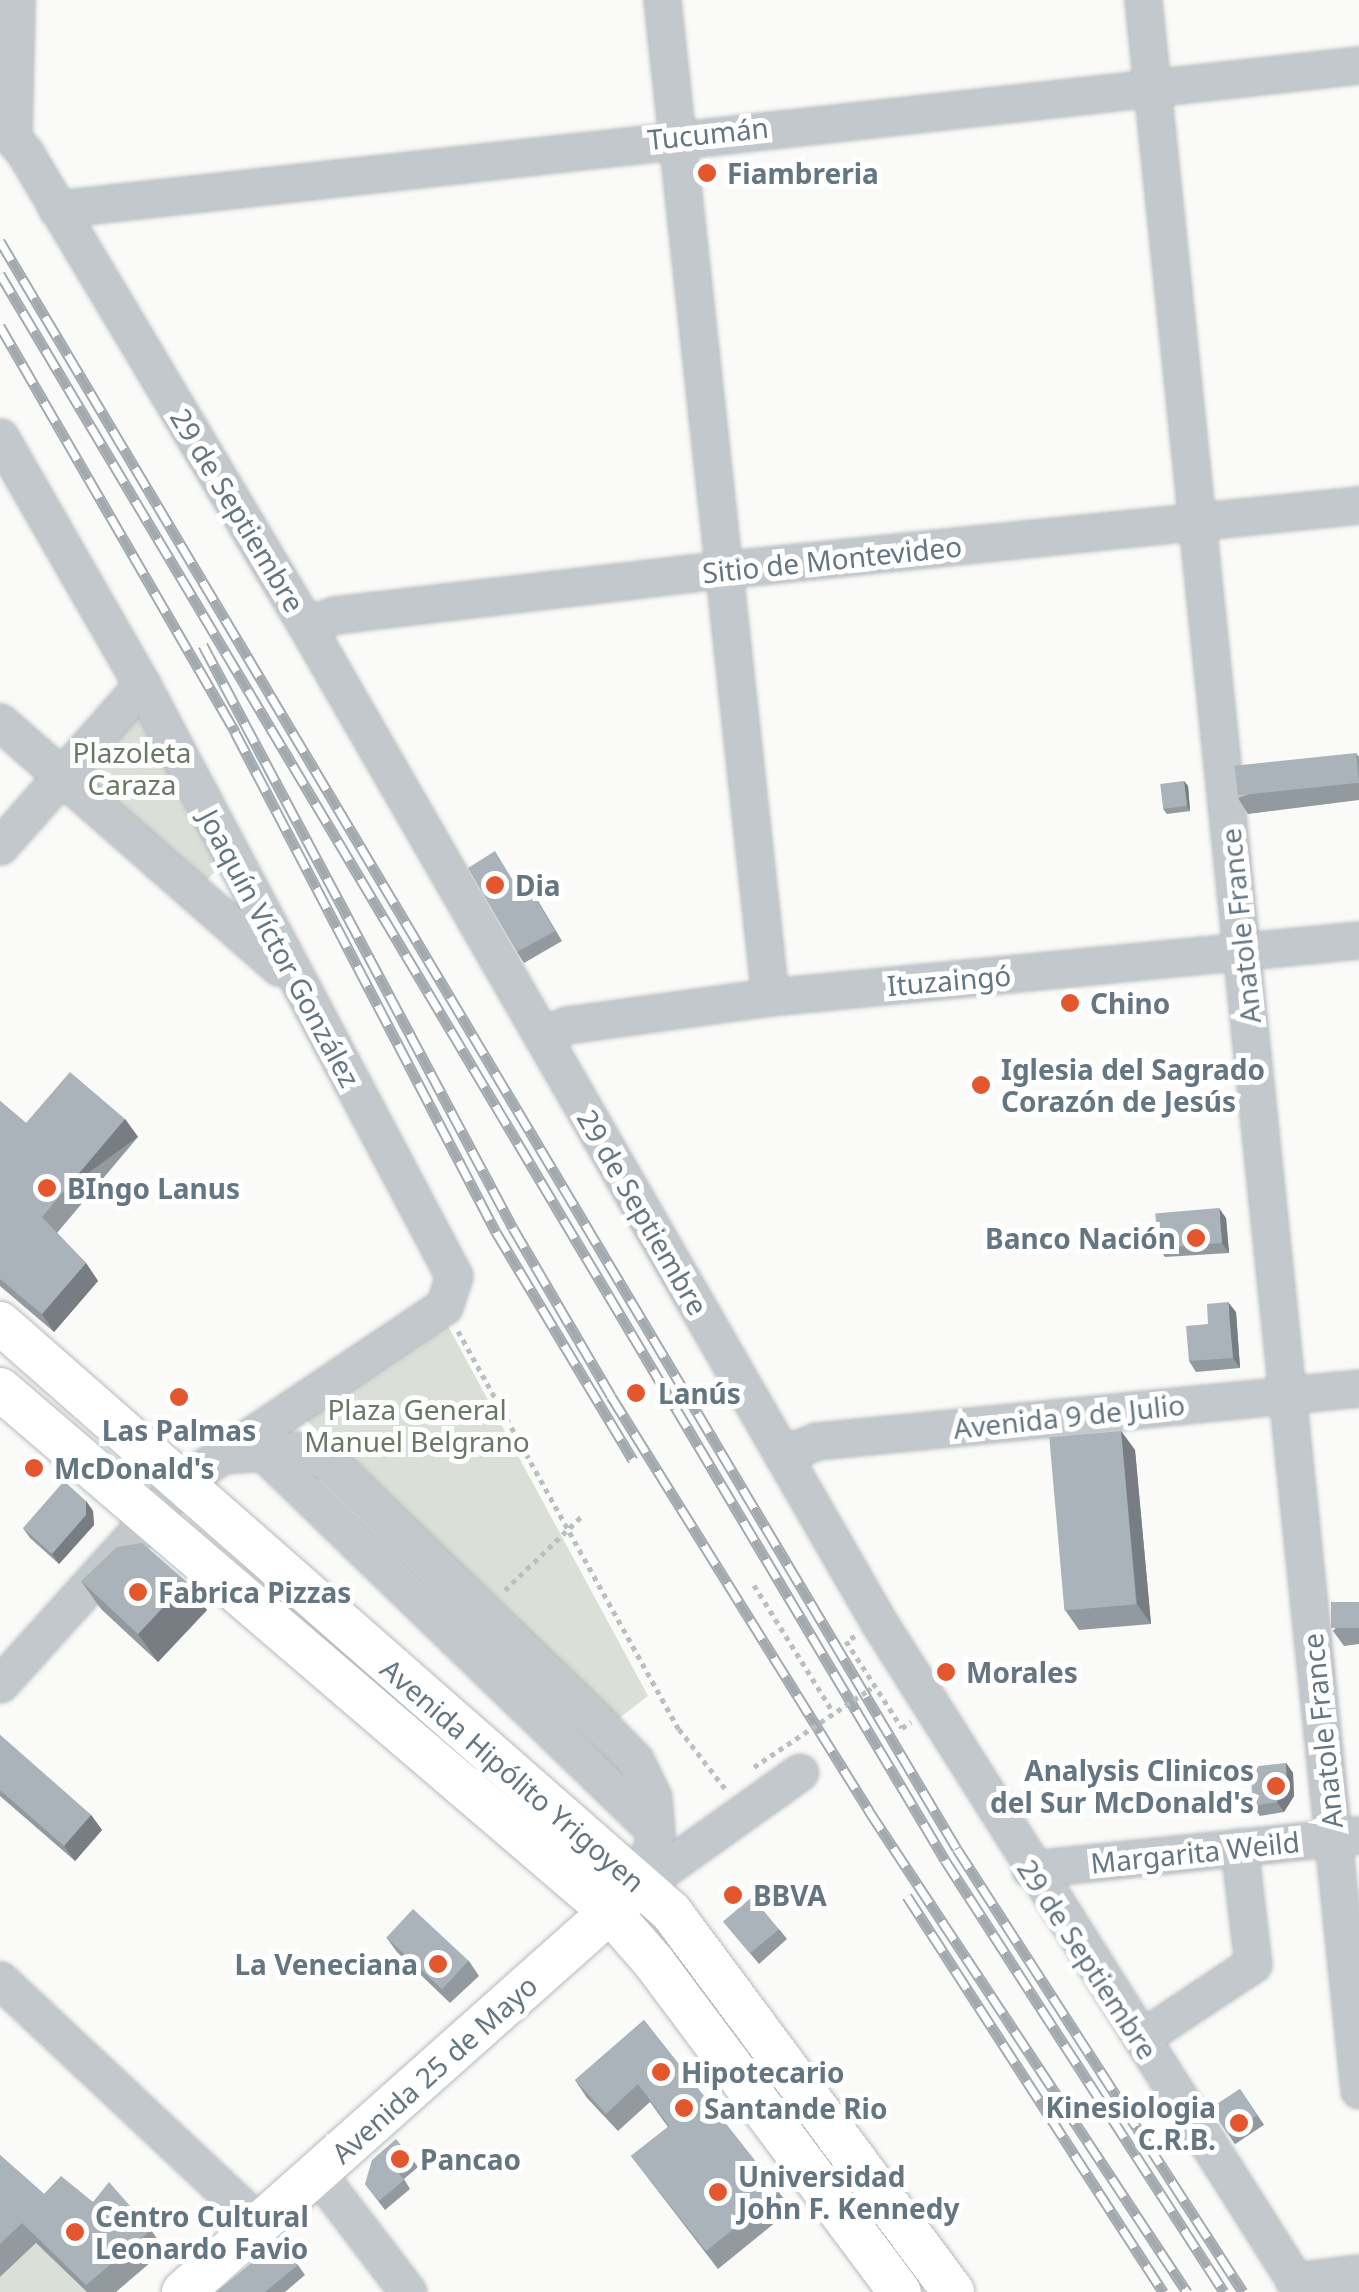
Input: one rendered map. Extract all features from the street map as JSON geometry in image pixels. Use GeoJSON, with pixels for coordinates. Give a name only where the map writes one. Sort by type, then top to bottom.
{"type":"FeatureCollection","features":[{"type":"Feature","properties":{"kind":"main road","name":"Avenida Hipólito Yrigoyen"},"geometry":{"type":"LineString","coordinates":[[0,1324],[181,1482],[624,1899],[653,1961],[900,2292]]}},
{"type":"Feature","properties":{"kind":"main road","name":"Avenida Hipólito Yrigoyen"},"geometry":{"type":"LineString","coordinates":[[0,1389],[148,1519],[624,1899],[671,1912],[952,2292]]}},
{"type":"Feature","properties":{"kind":"main road","name":"Avenida 25 de Mayo"},"geometry":{"type":"LineString","coordinates":[[182,2292],[624,1899]]}},
{"type":"Feature","properties":{"kind":"street"},"geometry":{"type":"LineString","coordinates":[[6,130],[16,0]]}},
{"type":"Feature","properties":{"kind":"street"},"geometry":{"type":"LineString","coordinates":[[662,0],[720,570],[770,997]]}},
{"type":"Feature","properties":{"kind":"street","name":"Anatole France"},"geometry":{"type":"LineString","coordinates":[[1143,0],[1289,1395],[1346,1837],[1359,2090]]}},
{"type":"Feature","properties":{"kind":"street","name":"Tucumán"},"geometry":{"type":"LineString","coordinates":[[58,209],[675,137],[1359,65]]}},
{"type":"Feature","properties":{"kind":"street","name":"29 de Septiembre"},"geometry":{"type":"LineString","coordinates":[[6,130],[58,209],[306,625],[782,1454],[1030,1869],[1298,2286]]}},
{"type":"Feature","properties":{"kind":"street"},"geometry":{"type":"LineString","coordinates":[[0,408],[33,486]]}},
{"type":"Feature","properties":{"kind":"street","name":"Joaquín Víctor González"},"geometry":{"type":"LineString","coordinates":[[0,437],[33,486],[142,685],[454,1276],[444,1306]]}},
{"type":"Feature","properties":{"kind":"street","name":"Sitio de Montevideo"},"geometry":{"type":"LineString","coordinates":[[306,625],[335,615],[720,570],[1359,504]]}},
{"type":"Feature","properties":{"kind":"street"},"geometry":{"type":"LineString","coordinates":[[0,846],[142,685]]}},
{"type":"Feature","properties":{"kind":"street"},"geometry":{"type":"LineString","coordinates":[[0,722],[295,981]]}},
{"type":"Feature","properties":{"kind":"street","name":"Ituzaingó"},"geometry":{"type":"LineString","coordinates":[[542,1036],[567,1025],[770,997],[1359,940]]}},
{"type":"Feature","properties":{"kind":"street"},"geometry":{"type":"LineString","coordinates":[[0,1684],[181,1482],[214,1456],[444,1306]]}},
{"type":"Feature","properties":{"kind":"street","name":"Avenida 9 de Julio"},"geometry":{"type":"LineString","coordinates":[[782,1454],[817,1441],[1359,1388]]}},
{"type":"Feature","properties":{"kind":"street"},"geometry":{"type":"LineString","coordinates":[[214,1456],[262,1451],[656,1832],[624,1899]]}},
{"type":"Feature","properties":{"kind":"street"},"geometry":{"type":"LineString","coordinates":[[624,1899],[800,1772]]}},
{"type":"Feature","properties":{"kind":"street","name":"Margarita Weild"},"geometry":{"type":"LineString","coordinates":[[1030,1869],[1346,1837]]}},
{"type":"Feature","properties":{"kind":"street"},"geometry":{"type":"LineString","coordinates":[[1158,2027],[1253,1964],[1238,1847]]}},
{"type":"Feature","properties":{"kind":"street"},"geometry":{"type":"LineString","coordinates":[[0,1980],[260,2224]]}},
{"type":"Feature","properties":{"kind":"street"},"geometry":{"type":"LineString","coordinates":[[318,2174],[408,2292]]}},
{"type":"Feature","properties":{"kind":"street"},"geometry":{"type":"LineString","coordinates":[[1298,2286],[1359,2274]]}},
{"type":"Feature","properties":{"kind":"path"},"geometry":{"type":"LineString","coordinates":[[444,1306],[678,1729],[744,1812]]}},
{"type":"Feature","properties":{"kind":"path"},"geometry":{"type":"LineString","coordinates":[[564,1526],[582,1516]]}},
{"type":"Feature","properties":{"kind":"path"},"geometry":{"type":"LineString","coordinates":[[754,1585],[832,1712]]}},
{"type":"Feature","properties":{"kind":"path"},"geometry":{"type":"LineString","coordinates":[[846,1641],[902,1728]]}},
{"type":"Feature","properties":{"kind":"path"},"geometry":{"type":"LineString","coordinates":[[754,1766],[873,1688]]}},
{"type":"Feature","properties":{"kind":"green space","name":"Plazoleta Caraza"},"geometry":{"type":"Polygon","coordinates":[[[139,706],[224,862],[205,882],[81,771],[139,706]]]}},
{"type":"Feature","properties":{"kind":"green space","name":"Plaza General Manuel Belgrano"},"geometry":{"type":"Polygon","coordinates":[[[443,1317],[648,1696],[614,1722],[298,1412],[443,1317]]]}},
{"type":"Feature","properties":{"kind":"green space"},"geometry":{"type":"Polygon","coordinates":[[[36,2243],[88,2292],[0,2292],[0,2277],[36,2243]]]}},
{"type":"Feature","properties":{"kind":"building"},"geometry":{"type":"Polygon","coordinates":[[[1356,753],[1359,783],[1238,796],[1235,766],[1356,753]]]}},
{"type":"Feature","properties":{"kind":"building"},"geometry":{"type":"Polygon","coordinates":[[[1184,781],[1187,806],[1163,809],[1160,784],[1184,781]]]}},
{"type":"Feature","properties":{"kind":"building"},"geometry":{"type":"Polygon","coordinates":[[[495,851],[512,879],[521,874],[555,931],[517,952],[468,868],[495,851]]]}},
{"type":"Feature","properties":{"kind":"building","name":"BIngo Lanus"},"geometry":{"type":"Polygon","coordinates":[[[70,1072],[125,1119],[42,1217],[86,1263],[42,1314],[0,1279],[0,1101],[26,1123],[70,1072]]]}},
{"type":"Feature","properties":{"kind":"building","name":"Banco Nación"},"geometry":{"type":"Polygon","coordinates":[[[1219,1208],[1222,1243],[1158,1248],[1155,1214],[1219,1208]]]}},
{"type":"Feature","properties":{"kind":"building"},"geometry":{"type":"Polygon","coordinates":[[[1228,1302],[1233,1358],[1189,1361],[1186,1326],[1208,1324],[1207,1304],[1228,1302]]]}},
{"type":"Feature","properties":{"kind":"building"},"geometry":{"type":"Polygon","coordinates":[[[1121,1431],[1136,1604],[1064,1611],[1049,1437],[1121,1431]]]}},
{"type":"Feature","properties":{"kind":"building"},"geometry":{"type":"Polygon","coordinates":[[[64,1481],[86,1501],[86,1515],[52,1554],[23,1528],[64,1481]]]}},
{"type":"Feature","properties":{"kind":"building"},"geometry":{"type":"Polygon","coordinates":[[[142,1543],[187,1582],[138,1634],[81,1581],[117,1547],[142,1543]]]}},
{"type":"Feature","properties":{"kind":"building"},"geometry":{"type":"Polygon","coordinates":[[[1331,1602],[1359,1602],[1359,1628],[1331,1628],[1331,1602]]]}},
{"type":"Feature","properties":{"kind":"building"},"geometry":{"type":"Polygon","coordinates":[[[0,1735],[91,1815],[64,1846],[0,1790],[0,1735]]]}},
{"type":"Feature","properties":{"kind":"building"},"geometry":{"type":"Polygon","coordinates":[[[1286,1763],[1287,1785],[1277,1802],[1253,1806],[1250,1767],[1286,1763]]]}},
{"type":"Feature","properties":{"kind":"building"},"geometry":{"type":"Polygon","coordinates":[[[752,1897],[779,1929],[750,1954],[723,1921],[752,1897]]]}},
{"type":"Feature","properties":{"kind":"building","name":"La Veneciana"},"geometry":{"type":"Polygon","coordinates":[[[413,1909],[469,1961],[442,1989],[386,1938],[413,1909]]]}},
{"type":"Feature","properties":{"kind":"building"},"geometry":{"type":"Polygon","coordinates":[[[644,2020],[780,2192],[706,2251],[631,2156],[669,2126],[638,2084],[606,2114],[575,2080],[644,2020]]]}},
{"type":"Feature","properties":{"kind":"building"},"geometry":{"type":"Polygon","coordinates":[[[1240,2089],[1257,2115],[1228,2134],[1211,2108],[1240,2089]]]}},
{"type":"Feature","properties":{"kind":"building"},"geometry":{"type":"Polygon","coordinates":[[[396,2139],[412,2159],[397,2171],[404,2180],[379,2201],[365,2184],[372,2160],[396,2139]]]}},
{"type":"Feature","properties":{"kind":"building","name":"Centro Cultural Leonardo Favio"},"geometry":{"type":"Polygon","coordinates":[[[0,2155],[44,2194],[61,2176],[93,2202],[109,2182],[151,2230],[86,2285],[22,2223],[0,2244],[0,2155]]]}},
{"type":"Feature","properties":{"kind":"building"},"geometry":{"type":"Polygon","coordinates":[[[278,2241],[298,2265],[265,2292],[216,2292],[278,2241]]]}},
{"type":"Feature","properties":{"kind":"railway"},"geometry":{"type":"LineString","coordinates":[[0,241],[957,1849],[1243,2292]]}},
{"type":"Feature","properties":{"kind":"railway"},"geometry":{"type":"LineString","coordinates":[[0,274],[945,1860],[1224,2292]]}},
{"type":"Feature","properties":{"kind":"railway"},"geometry":{"type":"LineString","coordinates":[[0,326],[235,732],[496,1232],[633,1460]]}},
{"type":"Feature","properties":{"kind":"railway"},"geometry":{"type":"LineString","coordinates":[[203,645],[513,1228],[611,1396],[869,1811],[1187,2292]]}},
{"type":"Feature","properties":{"kind":"railway"},"geometry":{"type":"LineString","coordinates":[[907,1896],[1163,2292]]}},
{"type":"Feature","properties":{"kind":"place","name":"Fiambreria"},"geometry":{"type":"Point","coordinates":[707,173]}},
{"type":"Feature","properties":{"kind":"place","name":"Dia"},"geometry":{"type":"Point","coordinates":[495,885]}},
{"type":"Feature","properties":{"kind":"place","name":"Chino"},"geometry":{"type":"Point","coordinates":[1070,1003]}},
{"type":"Feature","properties":{"kind":"place","name":"Iglesia del Sagrado Corazón de Jesús"},"geometry":{"type":"Point","coordinates":[981,1085]}},
{"type":"Feature","properties":{"kind":"place","name":"BIngo Lanus"},"geometry":{"type":"Point","coordinates":[47,1188]}},
{"type":"Feature","properties":{"kind":"place","name":"Banco Nación"},"geometry":{"type":"Point","coordinates":[1196,1238]}},
{"type":"Feature","properties":{"kind":"place","name":"Lanús"},"geometry":{"type":"Point","coordinates":[636,1393]}},
{"type":"Feature","properties":{"kind":"place","name":"Las Palmas"},"geometry":{"type":"Point","coordinates":[179,1397]}},
{"type":"Feature","properties":{"kind":"place","name":"McDonald's"},"geometry":{"type":"Point","coordinates":[34,1468]}},
{"type":"Feature","properties":{"kind":"place","name":"Fabrica Pizzas"},"geometry":{"type":"Point","coordinates":[138,1592]}},
{"type":"Feature","properties":{"kind":"place","name":"Morales"},"geometry":{"type":"Point","coordinates":[946,1672]}},
{"type":"Feature","properties":{"kind":"place","name":"Analysis Clinicos del Sur McDonald's"},"geometry":{"type":"Point","coordinates":[1276,1786]}},
{"type":"Feature","properties":{"kind":"place","name":"BBVA"},"geometry":{"type":"Point","coordinates":[733,1895]}},
{"type":"Feature","properties":{"kind":"place","name":"La Veneciana"},"geometry":{"type":"Point","coordinates":[438,1964]}},
{"type":"Feature","properties":{"kind":"place","name":"Hipotecario"},"geometry":{"type":"Point","coordinates":[661,2072]}},
{"type":"Feature","properties":{"kind":"place","name":"Santande Rio"},"geometry":{"type":"Point","coordinates":[684,2108]}},
{"type":"Feature","properties":{"kind":"place","name":"Kinesiologia C.R.B."},"geometry":{"type":"Point","coordinates":[1239,2123]}},
{"type":"Feature","properties":{"kind":"place","name":"Pancao"},"geometry":{"type":"Point","coordinates":[400,2159]}},
{"type":"Feature","properties":{"kind":"place","name":"Universidad John F. Kennedy"},"geometry":{"type":"Point","coordinates":[718,2192]}},
{"type":"Feature","properties":{"kind":"place","name":"Centro Cultural Leonardo Favio"},"geometry":{"type":"Point","coordinates":[75,2232]}}]}
